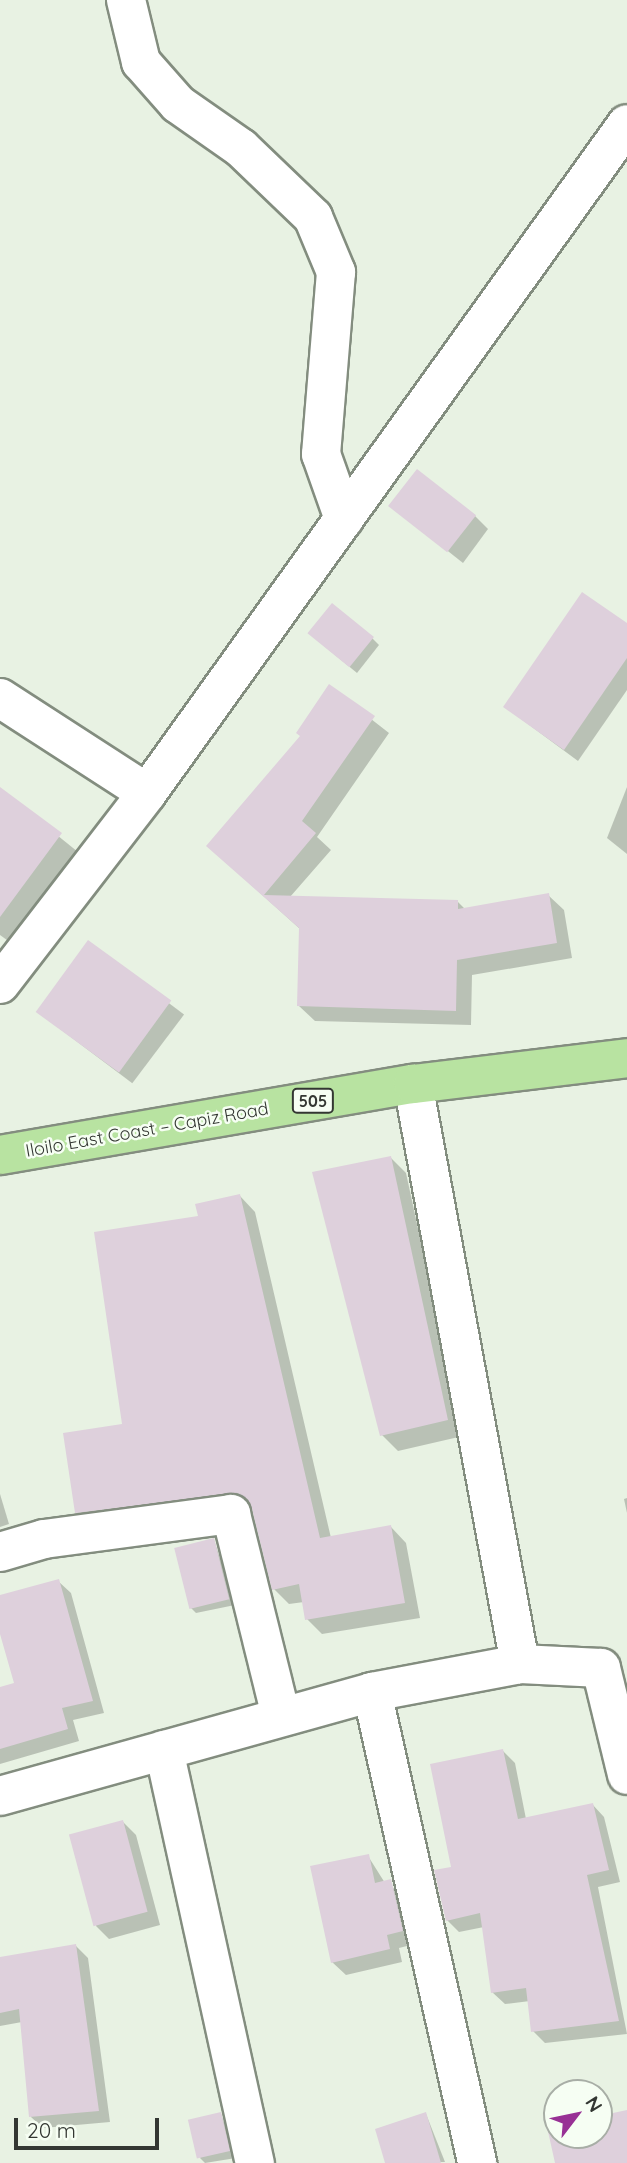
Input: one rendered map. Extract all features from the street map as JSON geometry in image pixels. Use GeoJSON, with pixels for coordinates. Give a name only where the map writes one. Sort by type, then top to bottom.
{"type":"FeatureCollection","features":[{"type":"Feature","properties":{"kind":"main road","name":"Iloilo East Coast – Capiz Road"},"geometry":{"type":"LineString","coordinates":[[0,1155],[413,1084],[627,1058]]}},
{"type":"Feature","properties":{"kind":"street"},"geometry":{"type":"LineString","coordinates":[[126,0],[141,62],[178,104],[241,148],[313,216],[336,272],[321,454],[344,519]]}},
{"type":"Feature","properties":{"kind":"street"},"geometry":{"type":"LineString","coordinates":[[0,984],[147,793],[627,124]]}},
{"type":"Feature","properties":{"kind":"street"},"geometry":{"type":"LineString","coordinates":[[0,698],[147,793]]}},
{"type":"Feature","properties":{"kind":"street"},"geometry":{"type":"LineString","coordinates":[[413,1084],[520,1664]]}},
{"type":"Feature","properties":{"kind":"street"},"geometry":{"type":"LineString","coordinates":[[0,1552],[44,1539],[232,1514],[281,1716]]}},
{"type":"Feature","properties":{"kind":"street"},"geometry":{"type":"LineString","coordinates":[[0,1796],[372,1692],[520,1664],[601,1668],[627,1775]]}},
{"type":"Feature","properties":{"kind":"street"},"geometry":{"type":"LineString","coordinates":[[372,1692],[477,2163]]}},
{"type":"Feature","properties":{"kind":"street"},"geometry":{"type":"LineString","coordinates":[[164,1749],[255,2163]]}},
{"type":"Feature","properties":{"kind":"building"},"geometry":{"type":"Polygon","coordinates":[[[417,469],[476,515],[447,552],[388,506],[417,469]]]}},
{"type":"Feature","properties":{"kind":"building"},"geometry":{"type":"Polygon","coordinates":[[[582,592],[627,623],[627,658],[564,750],[503,707],[582,592]]]}},
{"type":"Feature","properties":{"kind":"building"},"geometry":{"type":"Polygon","coordinates":[[[332,603],[374,637],[349,667],[307,633],[332,603]]]}},
{"type":"Feature","properties":{"kind":"building"},"geometry":{"type":"Polygon","coordinates":[[[329,684],[375,716],[302,821],[316,833],[264,895],[458,900],[458,909],[549,893],[557,943],[457,960],[456,1011],[297,1006],[299,928],[206,846],[300,736],[296,733],[329,684]]]}},
{"type":"Feature","properties":{"kind":"building"},"geometry":{"type":"Polygon","coordinates":[[[0,787],[62,833],[0,917],[0,787]]]}},
{"type":"Feature","properties":{"kind":"building"},"geometry":{"type":"Polygon","coordinates":[[[88,940],[171,1001],[119,1073],[36,1012],[88,940]]]}},
{"type":"Feature","properties":{"kind":"building"},"geometry":{"type":"Polygon","coordinates":[[[391,1156],[448,1420],[380,1436],[312,1172],[391,1156]]]}},
{"type":"Feature","properties":{"kind":"building"},"geometry":{"type":"Polygon","coordinates":[[[240,1194],[320,1538],[391,1525],[405,1603],[305,1620],[299,1584],[272,1590],[252,1509],[238,1493],[75,1513],[63,1433],[122,1424],[94,1232],[198,1216],[195,1204],[240,1194]]]}},
{"type":"Feature","properties":{"kind":"building"},"geometry":{"type":"Polygon","coordinates":[[[214,1538],[229,1599],[189,1609],[174,1548],[214,1538]]]}},
{"type":"Feature","properties":{"kind":"building"},"geometry":{"type":"Polygon","coordinates":[[[59,1579],[93,1701],[62,1708],[68,1729],[0,1749],[0,1687],[14,1683],[0,1634],[0,1595],[59,1579]]]}},
{"type":"Feature","properties":{"kind":"building"},"geometry":{"type":"Polygon","coordinates":[[[503,1749],[518,1819],[593,1803],[609,1870],[587,1875],[619,2021],[531,2032],[526,1988],[491,1993],[480,1913],[446,1921],[434,1870],[451,1867],[430,1764],[503,1749]]]}},
{"type":"Feature","properties":{"kind":"building"},"geometry":{"type":"Polygon","coordinates":[[[123,1820],[148,1912],[93,1926],[69,1834],[123,1820]]]}},
{"type":"Feature","properties":{"kind":"building"},"geometry":{"type":"Polygon","coordinates":[[[369,1854],[375,1883],[391,1879],[403,1931],[387,1935],[390,1949],[331,1963],[310,1866],[369,1854]]]}},
{"type":"Feature","properties":{"kind":"building"},"geometry":{"type":"Polygon","coordinates":[[[76,1944],[99,2111],[29,2117],[19,2009],[0,2013],[0,1957],[76,1944]]]}},
{"type":"Feature","properties":{"kind":"building"},"geometry":{"type":"Polygon","coordinates":[[[627,2110],[627,2163],[555,2163],[552,2149],[613,2149],[613,2113],[627,2110]]]}},
{"type":"Feature","properties":{"kind":"building"},"geometry":{"type":"Polygon","coordinates":[[[221,2112],[230,2151],[197,2159],[188,2120],[221,2112]]]}},
{"type":"Feature","properties":{"kind":"building"},"geometry":{"type":"Polygon","coordinates":[[[426,2112],[441,2163],[385,2163],[375,2129],[426,2112]]]}}]}
